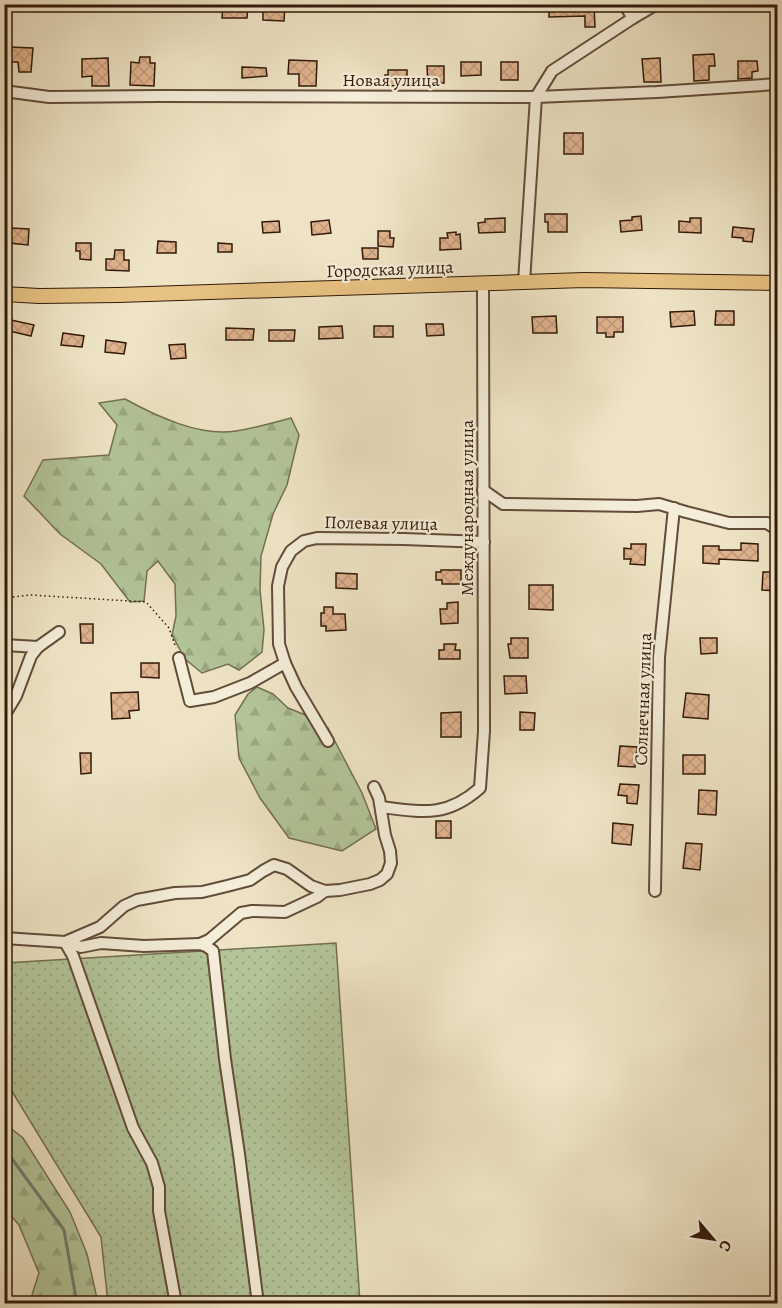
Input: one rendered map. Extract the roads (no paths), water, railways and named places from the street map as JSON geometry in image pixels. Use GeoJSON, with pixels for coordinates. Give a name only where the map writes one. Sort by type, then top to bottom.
{"type":"FeatureCollection","features":[{"type":"Feature","properties":{"kind":"main road","name":"Городская улица"},"geometry":{"type":"LineString","coordinates":[[4,294],[118,295],[584,280],[777,283]]}},
{"type":"Feature","properties":{"kind":"street"},"geometry":{"type":"LineString","coordinates":[[624,4],[633,18]]}},
{"type":"Feature","properties":{"kind":"street"},"geometry":{"type":"LineString","coordinates":[[631,4],[633,18]]}},
{"type":"Feature","properties":{"kind":"street"},"geometry":{"type":"LineString","coordinates":[[524,282],[536,97],[552,70],[657,4]]}},
{"type":"Feature","properties":{"kind":"street","name":"Новая улица"},"geometry":{"type":"LineString","coordinates":[[4,92],[49,97],[536,97],[777,84]]}},
{"type":"Feature","properties":{"kind":"street","name":"Международная улица"},"geometry":{"type":"LineString","coordinates":[[381,807],[432,812],[462,801],[480,788],[484,731],[483,284]]}},
{"type":"Feature","properties":{"kind":"street"},"geometry":{"type":"LineString","coordinates":[[483,490],[503,504],[637,506],[659,504],[729,523],[767,523],[777,530]]}},
{"type":"Feature","properties":{"kind":"street","name":"Солнечная улица"},"geometry":{"type":"LineString","coordinates":[[656,891],[659,657],[674,508]]}},
{"type":"Feature","properties":{"kind":"street","name":"Полевая улица"},"geometry":{"type":"LineString","coordinates":[[328,741],[296,687],[279,644],[278,586],[282,567],[291,551],[304,541],[317,538],[484,543]]}},
{"type":"Feature","properties":{"kind":"street"},"geometry":{"type":"LineString","coordinates":[[4,716],[16,696],[31,656],[38,647],[59,632]]}},
{"type":"Feature","properties":{"kind":"street"},"geometry":{"type":"LineString","coordinates":[[4,645],[38,647]]}},
{"type":"Feature","properties":{"kind":"street"},"geometry":{"type":"LineString","coordinates":[[179,658],[190,701],[214,697],[250,683],[285,663]]}},
{"type":"Feature","properties":{"kind":"street"},"geometry":{"type":"LineString","coordinates":[[65,942],[99,927],[124,906],[137,900],[219,888],[250,880],[274,865],[286,869],[311,886],[325,891],[370,884],[380,880],[387,874],[391,863],[381,807],[374,787]]}},
{"type":"Feature","properties":{"kind":"street"},"geometry":{"type":"LineString","coordinates":[[200,944],[209,940],[241,913],[285,912],[325,891]]}},
{"type":"Feature","properties":{"kind":"street"},"geometry":{"type":"LineString","coordinates":[[4,938],[65,942],[81,947],[101,943],[144,946],[200,944],[213,951],[258,1304]]}},
{"type":"Feature","properties":{"kind":"street"},"geometry":{"type":"LineString","coordinates":[[65,942],[73,956],[133,1128],[152,1163],[159,1187],[159,1211],[176,1304]]}},
{"type":"Feature","properties":{"kind":"waterway"},"geometry":{"type":"LineString","coordinates":[[4,1148],[64,1230],[77,1304]]}}]}
